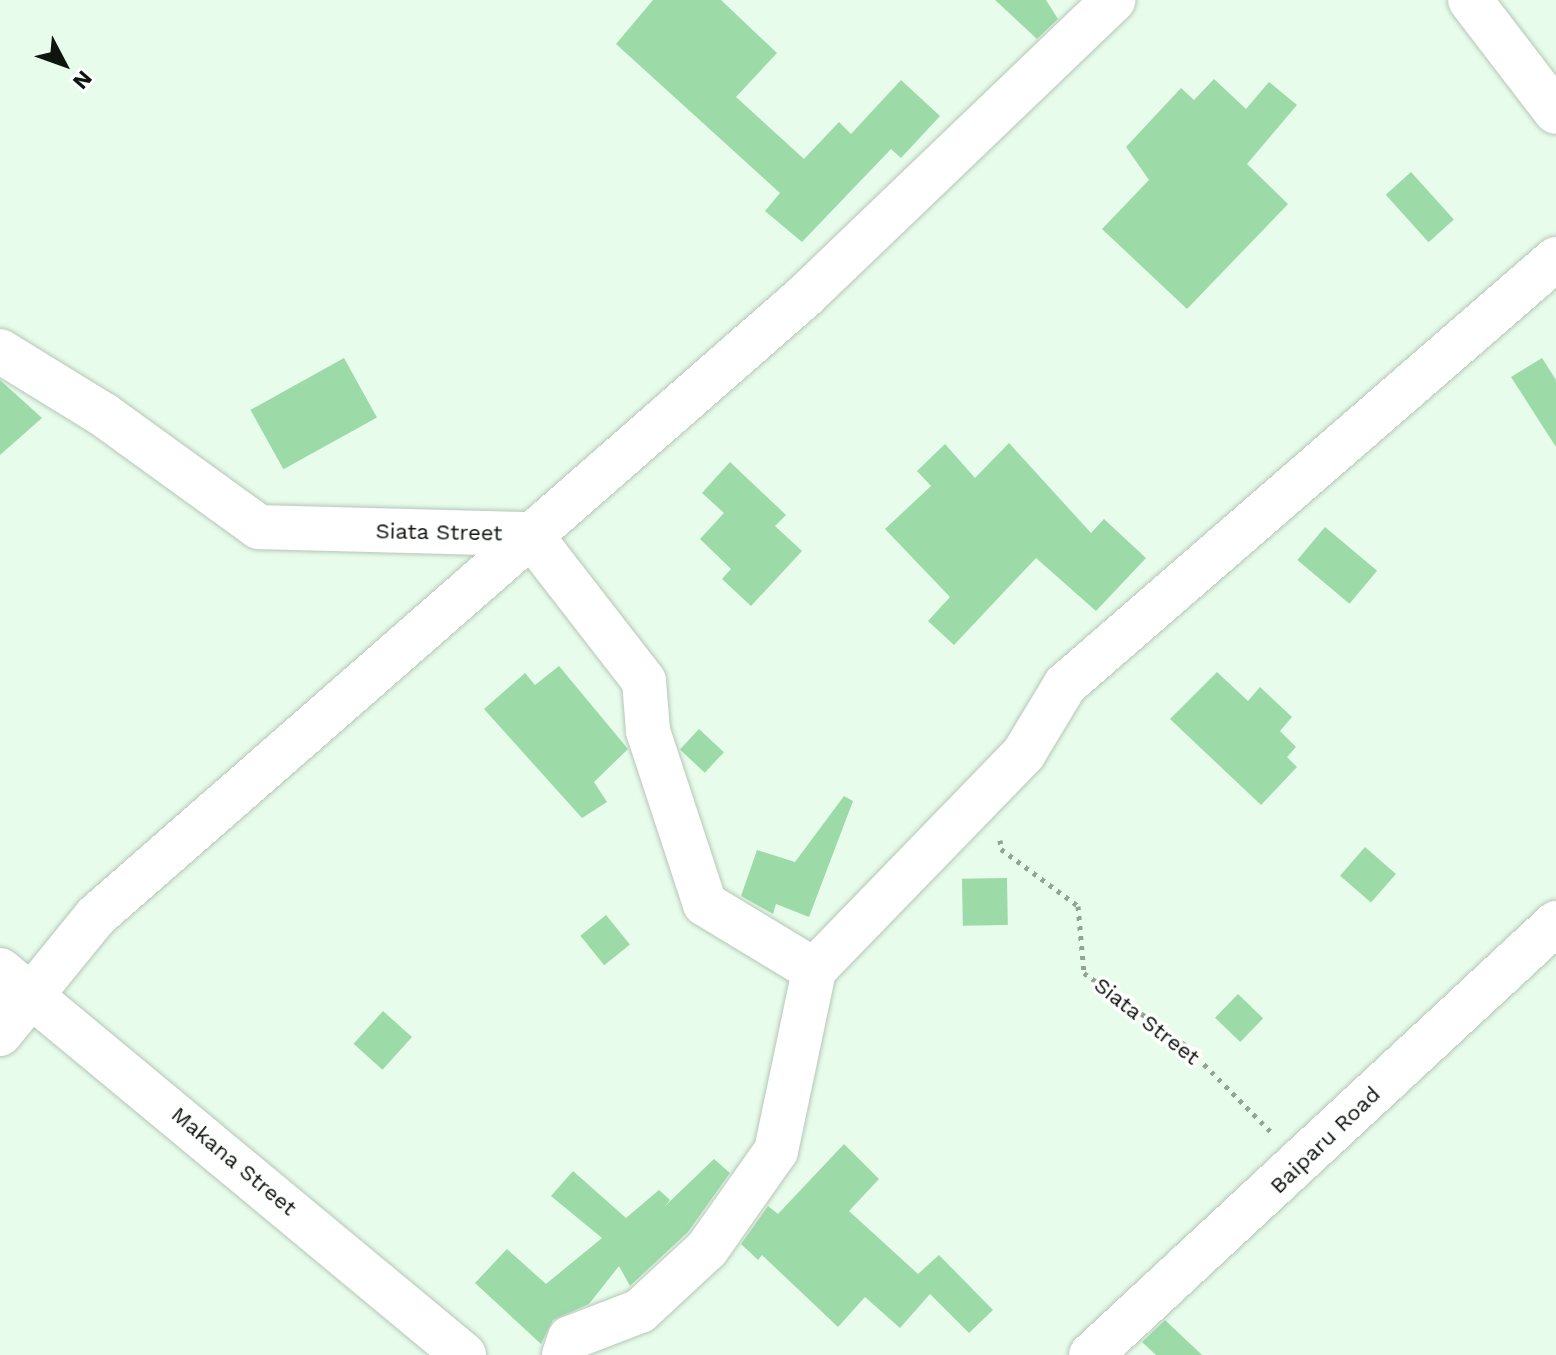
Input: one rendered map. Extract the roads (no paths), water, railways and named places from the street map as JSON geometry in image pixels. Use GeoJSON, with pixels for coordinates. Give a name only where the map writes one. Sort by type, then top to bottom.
{"type":"FeatureCollection","features":[{"type":"Feature","properties":{"kind":"street"},"geometry":{"type":"LineString","coordinates":[[0,1034],[17,982],[806,295],[1114,0]]}},
{"type":"Feature","properties":{"kind":"street"},"geometry":{"type":"LineString","coordinates":[[1470,0],[1556,112]]}},
{"type":"Feature","properties":{"kind":"street"},"geometry":{"type":"LineString","coordinates":[[564,1355],[570,1338],[640,1311],[707,1249],[776,1151],[814,970],[1024,753],[1065,685],[1556,259]]}},
{"type":"Feature","properties":{"kind":"street","name":"Siata Street"},"geometry":{"type":"LineString","coordinates":[[0,351],[104,415],[259,527],[530,534],[644,681],[648,731],[705,904],[814,970]]}},
{"type":"Feature","properties":{"kind":"street","name":"Baiparu Road"},"geometry":{"type":"LineString","coordinates":[[1091,1355],[1302,1164],[1556,923]]}},
{"type":"Feature","properties":{"kind":"street","name":"Makana Street"},"geometry":{"type":"LineString","coordinates":[[17,982],[464,1355]]}}]}
